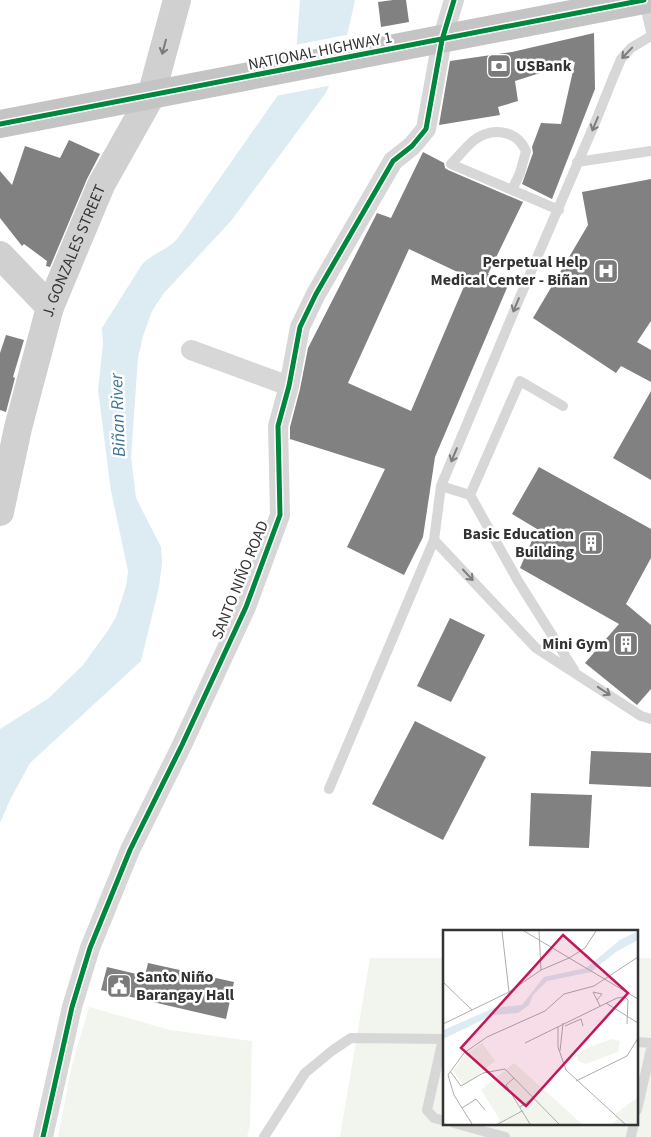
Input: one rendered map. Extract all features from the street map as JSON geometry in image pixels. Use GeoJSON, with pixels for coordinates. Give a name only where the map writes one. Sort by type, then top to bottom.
{"type":"FeatureCollection","features":[{"type":"Feature","properties":{"kind":"highway","name":"NATIONAL HIGHWAY 1"},"geometry":{"type":"LineString","coordinates":[[0,124],[644,0]]}},
{"type":"Feature","properties":{"kind":"street","name":"J. GONZALES STREET"},"geometry":{"type":"LineString","coordinates":[[0,512],[18,428],[50,307],[101,185],[151,96],[177,0]]}},
{"type":"Feature","properties":{"kind":"street","name":"SANTO NIÑO ROAD"},"geometry":{"type":"LineString","coordinates":[[42,1137],[72,1007],[90,948],[130,850],[182,745],[246,607],[280,515],[278,426],[289,386],[300,328],[316,294],[393,161],[412,146],[426,129],[442,40],[454,0]]}},
{"type":"Feature","properties":{"kind":"street"},"geometry":{"type":"LineString","coordinates":[[0,255],[50,307]]}},
{"type":"Feature","properties":{"kind":"street"},"geometry":{"type":"LineString","coordinates":[[191,350],[289,386]]}},
{"type":"Feature","properties":{"kind":"lane"},"geometry":{"type":"LineString","coordinates":[[329,790],[434,540],[441,486],[520,297],[559,210],[577,162],[621,59],[631,48],[651,34],[644,0]]}},
{"type":"Feature","properties":{"kind":"lane"},"geometry":{"type":"LineString","coordinates":[[512,190],[520,173],[526,151],[522,141],[512,134],[499,132],[484,134],[472,141],[451,164],[460,168],[559,210]]}},
{"type":"Feature","properties":{"kind":"lane"},"geometry":{"type":"LineString","coordinates":[[577,162],[651,151]]}},
{"type":"Feature","properties":{"kind":"lane"},"geometry":{"type":"LineString","coordinates":[[470,495],[520,381],[563,406]]}},
{"type":"Feature","properties":{"kind":"lane"},"geometry":{"type":"LineString","coordinates":[[441,486],[470,495],[518,581],[575,673]]}},
{"type":"Feature","properties":{"kind":"lane"},"geometry":{"type":"LineString","coordinates":[[434,540],[536,648],[641,716],[651,719]]}},
{"type":"Feature","properties":{"kind":"lane"},"geometry":{"type":"LineString","coordinates":[[264,1137],[305,1073],[351,1038],[443,1039]]}},
{"type":"Feature","properties":{"kind":"lane"},"geometry":{"type":"LineString","coordinates":[[638,1042],[651,1043]]}},
{"type":"Feature","properties":{"kind":"lane"},"geometry":{"type":"LineString","coordinates":[[443,1043],[427,1110],[434,1118],[443,1120]]}},
{"type":"Feature","properties":{"kind":"lane"},"geometry":{"type":"LineString","coordinates":[[638,1106],[651,1048]]}},
{"type":"Feature","properties":{"kind":"lane"},"geometry":{"type":"LineString","coordinates":[[458,1124],[505,1137]]}},
{"type":"Feature","properties":{"kind":"lane"},"geometry":{"type":"LineString","coordinates":[[631,1137],[634,1124]]}},
{"type":"Feature","properties":{"kind":"shaded area"},"geometry":{"type":"Polygon","coordinates":[[[370,958],[443,958],[443,1124],[638,1124],[638,958],[651,958],[651,1137],[340,1137],[370,958]]]}},
{"type":"Feature","properties":{"kind":"shaded area"},"geometry":{"type":"Polygon","coordinates":[[[89,1007],[170,1030],[252,1041],[250,1125],[247,1137],[58,1137],[72,1065],[89,1007]]]}},
{"type":"Feature","properties":{"kind":"water","name":"Biñan River"},"geometry":{"type":"Polygon","coordinates":[[[300,0],[355,0],[350,25],[331,83],[325,94],[231,221],[164,293],[152,311],[143,336],[138,358],[131,457],[136,498],[161,547],[162,563],[159,587],[141,661],[30,763],[0,823],[0,729],[49,698],[83,665],[116,617],[126,586],[128,571],[111,491],[98,390],[103,344],[102,328],[141,266],[149,258],[178,238],[283,88],[296,54],[300,0]]]}},
{"type":"Feature","properties":{"kind":"pier"},"geometry":{"type":"Polygon","coordinates":[[[351,34],[342,65],[333,85],[275,96],[288,70],[295,45],[351,34]]]}},
{"type":"Feature","properties":{"kind":"building"},"geometry":{"type":"Polygon","coordinates":[[[406,0],[409,22],[381,27],[378,2],[406,0]]]}},
{"type":"Feature","properties":{"kind":"building"},"geometry":{"type":"Polygon","coordinates":[[[594,33],[595,89],[552,199],[522,184],[541,123],[561,124],[575,62],[515,81],[518,101],[498,107],[500,115],[439,125],[450,61],[512,52],[594,33]]]}},
{"type":"Feature","properties":{"kind":"building"},"geometry":{"type":"Polygon","coordinates":[[[69,140],[100,154],[87,179],[50,267],[46,266],[47,261],[24,244],[22,246],[0,218],[0,171],[12,185],[25,146],[60,158],[69,140]]]}},
{"type":"Feature","properties":{"kind":"building"},"geometry":{"type":"Polygon","coordinates":[[[423,152],[444,163],[445,168],[448,170],[523,202],[488,274],[509,283],[435,457],[423,537],[404,575],[347,547],[385,469],[290,439],[290,427],[308,348],[377,213],[391,218],[423,152]],[[409,249],[348,383],[411,411],[468,277],[409,249]]]}},
{"type":"Feature","properties":{"kind":"building","name":"Perpetual Help Medical Center - Biñan"},"geometry":{"type":"Polygon","coordinates":[[[651,179],[651,321],[637,342],[651,350],[651,382],[621,366],[616,373],[533,318],[588,225],[582,192],[651,179]]]}},
{"type":"Feature","properties":{"kind":"building"},"geometry":{"type":"Polygon","coordinates":[[[6,335],[24,340],[13,377],[15,378],[6,412],[0,410],[0,353],[6,335]]]}},
{"type":"Feature","properties":{"kind":"building"},"geometry":{"type":"Polygon","coordinates":[[[651,391],[651,480],[613,458],[651,391]]]}},
{"type":"Feature","properties":{"kind":"building","name":"Basic Education Building"},"geometry":{"type":"Polygon","coordinates":[[[539,467],[651,529],[651,558],[626,604],[651,625],[651,689],[637,705],[585,663],[619,624],[520,568],[537,529],[512,514],[539,467]]]}},
{"type":"Feature","properties":{"kind":"building"},"geometry":{"type":"Polygon","coordinates":[[[450,618],[485,635],[451,702],[417,686],[450,618]]]}},
{"type":"Feature","properties":{"kind":"building"},"geometry":{"type":"Polygon","coordinates":[[[415,721],[486,757],[443,840],[372,804],[415,721]]]}},
{"type":"Feature","properties":{"kind":"building"},"geometry":{"type":"Polygon","coordinates":[[[591,751],[651,753],[651,787],[589,784],[591,751]]]}},
{"type":"Feature","properties":{"kind":"building"},"geometry":{"type":"Polygon","coordinates":[[[531,793],[592,795],[589,848],[529,846],[531,793]]]}},
{"type":"Feature","properties":{"kind":"building"},"geometry":{"type":"Polygon","coordinates":[[[148,963],[234,982],[226,1019],[101,990],[107,967],[145,976],[148,963]]]}},
{"type":"Feature","properties":{"kind":"cycle path"},"geometry":{"type":"LineString","coordinates":[[43,1137],[72,1007],[90,948],[130,850],[182,745],[246,607],[280,515],[278,426],[289,386],[300,327],[316,294],[393,161],[412,146],[426,129],[442,40],[454,0]]}},
{"type":"Feature","properties":{"kind":"cycle path"},"geometry":{"type":"LineString","coordinates":[[0,124],[644,0]]}},
{"type":"Feature","properties":{"kind":"place","name":"USBank"},"geometry":{"type":"Point","coordinates":[499,66]}},
{"type":"Feature","properties":{"kind":"place","name":"Perpetual Help Medical Center - Biñan"},"geometry":{"type":"Point","coordinates":[606,271]}},
{"type":"Feature","properties":{"kind":"place","name":"Basic Education Building"},"geometry":{"type":"Point","coordinates":[591,543]}},
{"type":"Feature","properties":{"kind":"place","name":"Mini Gym"},"geometry":{"type":"Point","coordinates":[626,644]}},
{"type":"Feature","properties":{"kind":"place","name":"Santo Niño Barangay Hall"},"geometry":{"type":"Point","coordinates":[119,986]}}]}
